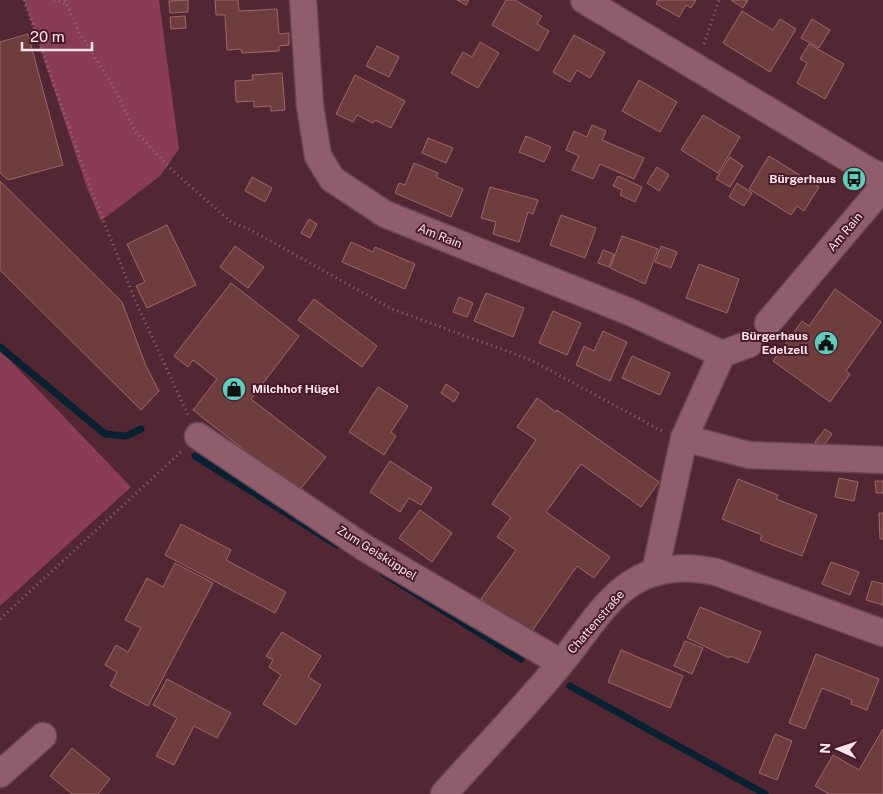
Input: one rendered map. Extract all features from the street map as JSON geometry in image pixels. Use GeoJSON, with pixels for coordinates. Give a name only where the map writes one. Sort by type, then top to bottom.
{"type":"FeatureCollection","features":[{"type":"Feature","properties":{"kind":"street","name":"Am Rain"},"geometry":{"type":"LineString","coordinates":[[303,0],[310,106],[318,156],[332,179],[385,214],[630,312],[722,354]]}},
{"type":"Feature","properties":{"kind":"street"},"geometry":{"type":"LineString","coordinates":[[584,0],[871,172],[883,177]]}},
{"type":"Feature","properties":{"kind":"street","name":"Am Rain"},"geometry":{"type":"LineString","coordinates":[[768,324],[883,187]]}},
{"type":"Feature","properties":{"kind":"street"},"geometry":{"type":"LineString","coordinates":[[655,572],[684,438],[722,354],[749,344]]}},
{"type":"Feature","properties":{"kind":"street","name":"Zum Geisküppel"},"geometry":{"type":"LineString","coordinates":[[198,436],[366,548],[561,663]]}},
{"type":"Feature","properties":{"kind":"street"},"geometry":{"type":"LineString","coordinates":[[684,438],[749,455],[883,460]]}},
{"type":"Feature","properties":{"kind":"street","name":"Chattenstraße"},"geometry":{"type":"LineString","coordinates":[[444,794],[561,663],[619,592],[635,580],[655,572],[675,568],[695,568],[716,572],[883,633]]}},
{"type":"Feature","properties":{"kind":"street"},"geometry":{"type":"LineString","coordinates":[[0,774],[43,736]]}},
{"type":"Feature","properties":{"kind":"path"},"geometry":{"type":"LineString","coordinates":[[0,619],[198,436],[135,300],[92,192],[24,0]]}},
{"type":"Feature","properties":{"kind":"path"},"geometry":{"type":"LineString","coordinates":[[54,0],[65,2],[80,34],[109,79],[136,132],[173,171],[231,222],[249,229],[392,310],[531,360],[656,429],[684,438]]}},
{"type":"Feature","properties":{"kind":"path"},"geometry":{"type":"LineString","coordinates":[[696,67],[720,0]]}},
{"type":"Feature","properties":{"kind":"shaded area"},"geometry":{"type":"Polygon","coordinates":[[[24,0],[159,0],[179,149],[160,176],[101,221],[87,188],[24,0]]]}},
{"type":"Feature","properties":{"kind":"shaded area"},"geometry":{"type":"Polygon","coordinates":[[[0,350],[131,487],[0,606],[0,350]]]}},
{"type":"Feature","properties":{"kind":"building"},"geometry":{"type":"Polygon","coordinates":[[[188,0],[188,12],[170,13],[169,1],[188,0]]]}},
{"type":"Feature","properties":{"kind":"building"},"geometry":{"type":"Polygon","coordinates":[[[215,0],[238,0],[239,11],[277,9],[279,34],[289,33],[289,45],[279,46],[279,51],[242,53],[241,49],[227,50],[225,15],[216,15],[215,0]]]}},
{"type":"Feature","properties":{"kind":"building"},"geometry":{"type":"Polygon","coordinates":[[[457,0],[469,0],[466,5],[457,0]]]}},
{"type":"Feature","properties":{"kind":"building"},"geometry":{"type":"Polygon","coordinates":[[[506,0],[515,0],[542,16],[537,24],[549,31],[538,51],[492,25],[506,0]]]}},
{"type":"Feature","properties":{"kind":"building"},"geometry":{"type":"Polygon","coordinates":[[[658,0],[696,0],[691,8],[686,5],[679,17],[656,4],[658,0]]]}},
{"type":"Feature","properties":{"kind":"building"},"geometry":{"type":"Polygon","coordinates":[[[731,0],[748,0],[743,8],[731,0]]]}},
{"type":"Feature","properties":{"kind":"building"},"geometry":{"type":"Polygon","coordinates":[[[742,11],[773,30],[780,19],[796,29],[770,72],[723,43],[742,11]]]}},
{"type":"Feature","properties":{"kind":"building"},"geometry":{"type":"Polygon","coordinates":[[[185,16],[186,28],[171,29],[170,17],[185,16]]]}},
{"type":"Feature","properties":{"kind":"building"},"geometry":{"type":"Polygon","coordinates":[[[812,19],[830,30],[819,48],[801,38],[812,19]]]}},
{"type":"Feature","properties":{"kind":"building"},"geometry":{"type":"Polygon","coordinates":[[[28,34],[63,165],[8,180],[0,173],[0,42],[28,34]]]}},
{"type":"Feature","properties":{"kind":"building"},"geometry":{"type":"Polygon","coordinates":[[[574,35],[605,52],[590,78],[577,70],[570,82],[553,72],[574,35]]]}},
{"type":"Feature","properties":{"kind":"building"},"geometry":{"type":"Polygon","coordinates":[[[480,42],[499,53],[478,88],[451,73],[463,52],[472,57],[480,42]]]}},
{"type":"Feature","properties":{"kind":"building"},"geometry":{"type":"Polygon","coordinates":[[[809,44],[844,64],[825,99],[797,83],[807,63],[800,59],[809,44]]]}},
{"type":"Feature","properties":{"kind":"building"},"geometry":{"type":"Polygon","coordinates":[[[377,46],[399,57],[389,77],[366,66],[377,46]]]}},
{"type":"Feature","properties":{"kind":"building"},"geometry":{"type":"Polygon","coordinates":[[[282,73],[285,110],[271,111],[271,106],[254,107],[254,101],[236,102],[235,81],[253,80],[252,75],[282,73]]]}},
{"type":"Feature","properties":{"kind":"building"},"geometry":{"type":"Polygon","coordinates":[[[355,75],[405,101],[391,128],[375,120],[373,123],[357,115],[353,122],[336,114],[355,75]]]}},
{"type":"Feature","properties":{"kind":"building"},"geometry":{"type":"Polygon","coordinates":[[[639,80],[677,102],[660,132],[622,111],[639,80]]]}},
{"type":"Feature","properties":{"kind":"building"},"geometry":{"type":"Polygon","coordinates":[[[703,115],[740,137],[718,173],[681,150],[703,115]]]}},
{"type":"Feature","properties":{"kind":"building"},"geometry":{"type":"Polygon","coordinates":[[[592,125],[606,131],[602,140],[644,158],[634,179],[600,164],[593,179],[572,170],[579,156],[566,150],[574,131],[587,137],[592,125]]]}},
{"type":"Feature","properties":{"kind":"building"},"geometry":{"type":"Polygon","coordinates":[[[526,136],[551,147],[544,162],[519,152],[526,136]]]}},
{"type":"Feature","properties":{"kind":"building"},"geometry":{"type":"Polygon","coordinates":[[[428,138],[453,148],[446,163],[422,153],[428,138]]]}},
{"type":"Feature","properties":{"kind":"building"},"geometry":{"type":"Polygon","coordinates":[[[769,156],[819,187],[804,211],[797,206],[791,215],[749,189],[769,156]]]}},
{"type":"Feature","properties":{"kind":"building"},"geometry":{"type":"Polygon","coordinates":[[[730,157],[743,166],[730,187],[716,179],[730,157]]]}},
{"type":"Feature","properties":{"kind":"building"},"geometry":{"type":"Polygon","coordinates":[[[414,163],[438,173],[436,177],[463,189],[451,217],[395,193],[399,183],[405,185],[414,163]]]}},
{"type":"Feature","properties":{"kind":"building"},"geometry":{"type":"Polygon","coordinates":[[[657,167],[669,175],[659,191],[647,183],[657,167]]]}},
{"type":"Feature","properties":{"kind":"building"},"geometry":{"type":"Polygon","coordinates":[[[618,176],[642,187],[635,202],[620,195],[622,190],[613,186],[618,176]]]}},
{"type":"Feature","properties":{"kind":"building"},"geometry":{"type":"Polygon","coordinates":[[[252,177],[272,188],[265,202],[245,191],[252,177]]]}},
{"type":"Feature","properties":{"kind":"building"},"geometry":{"type":"Polygon","coordinates":[[[0,181],[122,302],[146,366],[159,391],[141,410],[0,270],[0,181]]]}},
{"type":"Feature","properties":{"kind":"building"},"geometry":{"type":"Polygon","coordinates":[[[737,183],[752,193],[744,206],[729,197],[737,183]]]}},
{"type":"Feature","properties":{"kind":"building"},"geometry":{"type":"Polygon","coordinates":[[[490,187],[538,200],[533,214],[528,212],[519,242],[493,234],[496,222],[481,218],[490,187]]]}},
{"type":"Feature","properties":{"kind":"building"},"geometry":{"type":"Polygon","coordinates":[[[561,215],[596,228],[585,258],[550,245],[561,215]]]}},
{"type":"Feature","properties":{"kind":"building"},"geometry":{"type":"Polygon","coordinates":[[[309,219],[317,224],[310,238],[301,233],[309,219]]]}},
{"type":"Feature","properties":{"kind":"building"},"geometry":{"type":"Polygon","coordinates":[[[167,225],[196,285],[147,308],[136,286],[145,282],[127,244],[167,225]]]}},
{"type":"Feature","properties":{"kind":"building"},"geometry":{"type":"Polygon","coordinates":[[[622,236],[658,249],[645,284],[610,268],[622,236]]]}},
{"type":"Feature","properties":{"kind":"building"},"geometry":{"type":"Polygon","coordinates":[[[351,242],[373,252],[375,247],[415,264],[405,289],[342,262],[351,242]]]}},
{"type":"Feature","properties":{"kind":"building"},"geometry":{"type":"Polygon","coordinates":[[[235,246],[264,267],[248,288],[220,267],[235,246]]]}},
{"type":"Feature","properties":{"kind":"building"},"geometry":{"type":"Polygon","coordinates":[[[661,246],[677,252],[671,268],[655,262],[661,246]]]}},
{"type":"Feature","properties":{"kind":"building"},"geometry":{"type":"Polygon","coordinates":[[[603,250],[614,254],[609,267],[598,263],[603,250]]]}},
{"type":"Feature","properties":{"kind":"building"},"geometry":{"type":"Polygon","coordinates":[[[699,264],[739,279],[727,313],[686,298],[699,264]]]}},
{"type":"Feature","properties":{"kind":"building","name":"Milchhof Hügel"},"geometry":{"type":"Polygon","coordinates":[[[231,283],[299,336],[251,399],[326,457],[298,492],[193,410],[217,379],[193,360],[188,367],[174,356],[231,283]]]}},
{"type":"Feature","properties":{"kind":"building","name":"Bürgerhaus Edelzell"},"geometry":{"type":"Polygon","coordinates":[[[835,289],[881,322],[846,371],[850,374],[830,402],[773,361],[802,321],[809,326],[835,289]]]}},
{"type":"Feature","properties":{"kind":"building"},"geometry":{"type":"Polygon","coordinates":[[[486,293],[524,308],[513,337],[474,321],[486,293]]]}},
{"type":"Feature","properties":{"kind":"building"},"geometry":{"type":"Polygon","coordinates":[[[459,297],[473,303],[467,317],[453,312],[459,297]]]}},
{"type":"Feature","properties":{"kind":"building"},"geometry":{"type":"Polygon","coordinates":[[[314,299],[377,346],[362,367],[298,320],[314,299]]]}},
{"type":"Feature","properties":{"kind":"building"},"geometry":{"type":"Polygon","coordinates":[[[553,311],[581,323],[567,355],[539,343],[553,311]]]}},
{"type":"Feature","properties":{"kind":"building"},"geometry":{"type":"Polygon","coordinates":[[[603,331],[627,342],[610,381],[576,365],[584,346],[594,351],[603,331]]]}},
{"type":"Feature","properties":{"kind":"building"},"geometry":{"type":"Polygon","coordinates":[[[632,356],[670,373],[660,395],[622,378],[632,356]]]}},
{"type":"Feature","properties":{"kind":"building"},"geometry":{"type":"Polygon","coordinates":[[[446,384],[459,393],[454,402],[441,393],[446,384]]]}},
{"type":"Feature","properties":{"kind":"building"},"geometry":{"type":"Polygon","coordinates":[[[378,387],[408,406],[391,432],[396,436],[384,455],[349,432],[378,387]]]}},
{"type":"Feature","properties":{"kind":"building"},"geometry":{"type":"Polygon","coordinates":[[[537,398],[659,482],[641,507],[581,464],[546,512],[610,557],[594,578],[577,566],[530,634],[481,599],[516,550],[497,537],[511,517],[492,504],[536,440],[517,427],[537,398]]]}},
{"type":"Feature","properties":{"kind":"building"},"geometry":{"type":"Polygon","coordinates":[[[825,429],[832,434],[823,447],[815,442],[825,429]]]}},
{"type":"Feature","properties":{"kind":"building"},"geometry":{"type":"Polygon","coordinates":[[[390,461],[432,488],[421,505],[409,498],[400,512],[370,492],[390,461]]]}},
{"type":"Feature","properties":{"kind":"building"},"geometry":{"type":"Polygon","coordinates":[[[839,478],[858,482],[854,501],[835,497],[839,478]]]}},
{"type":"Feature","properties":{"kind":"building"},"geometry":{"type":"Polygon","coordinates":[[[738,479],[778,495],[776,499],[817,515],[802,556],[760,540],[762,535],[722,519],[738,479]]]}},
{"type":"Feature","properties":{"kind":"building"},"geometry":{"type":"Polygon","coordinates":[[[875,481],[883,481],[883,493],[876,493],[875,481]]]}},
{"type":"Feature","properties":{"kind":"building"},"geometry":{"type":"Polygon","coordinates":[[[420,510],[452,533],[432,562],[399,538],[420,510]]]}},
{"type":"Feature","properties":{"kind":"building"},"geometry":{"type":"Polygon","coordinates":[[[879,513],[883,513],[883,539],[880,539],[879,513]]]}},
{"type":"Feature","properties":{"kind":"building"},"geometry":{"type":"Polygon","coordinates":[[[181,524],[231,550],[226,560],[286,592],[275,613],[165,555],[181,524]]]}},
{"type":"Feature","properties":{"kind":"building"},"geometry":{"type":"Polygon","coordinates":[[[831,562],[859,572],[850,595],[822,584],[831,562]]]}},
{"type":"Feature","properties":{"kind":"building"},"geometry":{"type":"Polygon","coordinates":[[[175,563],[213,583],[148,706],[110,686],[117,672],[105,665],[116,645],[128,652],[141,628],[125,620],[147,578],[163,587],[175,563]]]}},
{"type":"Feature","properties":{"kind":"building"},"geometry":{"type":"Polygon","coordinates":[[[872,581],[883,584],[883,605],[866,600],[872,581]]]}},
{"type":"Feature","properties":{"kind":"building"},"geometry":{"type":"Polygon","coordinates":[[[700,607],[761,632],[748,663],[730,656],[729,658],[687,638],[700,607]]]}},
{"type":"Feature","properties":{"kind":"building"},"geometry":{"type":"Polygon","coordinates":[[[282,632],[321,656],[308,677],[321,685],[296,725],[263,704],[281,675],[269,667],[273,660],[266,656],[282,632]]]}},
{"type":"Feature","properties":{"kind":"building"},"geometry":{"type":"Polygon","coordinates":[[[685,641],[703,648],[692,674],[674,666],[685,641]]]}},
{"type":"Feature","properties":{"kind":"building"},"geometry":{"type":"Polygon","coordinates":[[[621,650],[683,676],[670,708],[608,682],[621,650]]]}},
{"type":"Feature","properties":{"kind":"building"},"geometry":{"type":"Polygon","coordinates":[[[816,654],[879,679],[867,710],[851,704],[852,700],[822,688],[805,729],[789,723],[816,654]]]}},
{"type":"Feature","properties":{"kind":"building"},"geometry":{"type":"Polygon","coordinates":[[[167,679],[231,713],[217,738],[194,726],[174,765],[156,756],[177,718],[153,705],[167,679]]]}},
{"type":"Feature","properties":{"kind":"building"},"geometry":{"type":"Polygon","coordinates":[[[883,729],[883,794],[829,794],[815,786],[833,755],[859,770],[883,729]]]}},
{"type":"Feature","properties":{"kind":"building"},"geometry":{"type":"Polygon","coordinates":[[[775,734],[792,741],[777,780],[759,773],[775,734]]]}},
{"type":"Feature","properties":{"kind":"building"},"geometry":{"type":"Polygon","coordinates":[[[72,748],[110,779],[98,794],[72,794],[50,776],[72,748]]]}},
{"type":"Feature","properties":{"kind":"waterway"},"geometry":{"type":"LineString","coordinates":[[0,347],[105,434],[126,436],[141,429]]}},
{"type":"Feature","properties":{"kind":"waterway"},"geometry":{"type":"LineString","coordinates":[[195,456],[337,545]]}},
{"type":"Feature","properties":{"kind":"waterway"},"geometry":{"type":"LineString","coordinates":[[383,573],[521,659]]}},
{"type":"Feature","properties":{"kind":"waterway"},"geometry":{"type":"LineString","coordinates":[[570,686],[765,794]]}},
{"type":"Feature","properties":{"kind":"place","name":"Bürgerhaus"},"geometry":{"type":"Point","coordinates":[854,179]}},
{"type":"Feature","properties":{"kind":"place","name":"Bürgerhaus Edelzell"},"geometry":{"type":"Point","coordinates":[826,343]}},
{"type":"Feature","properties":{"kind":"place","name":"Milchhof Hügel"},"geometry":{"type":"Point","coordinates":[234,389]}}]}
